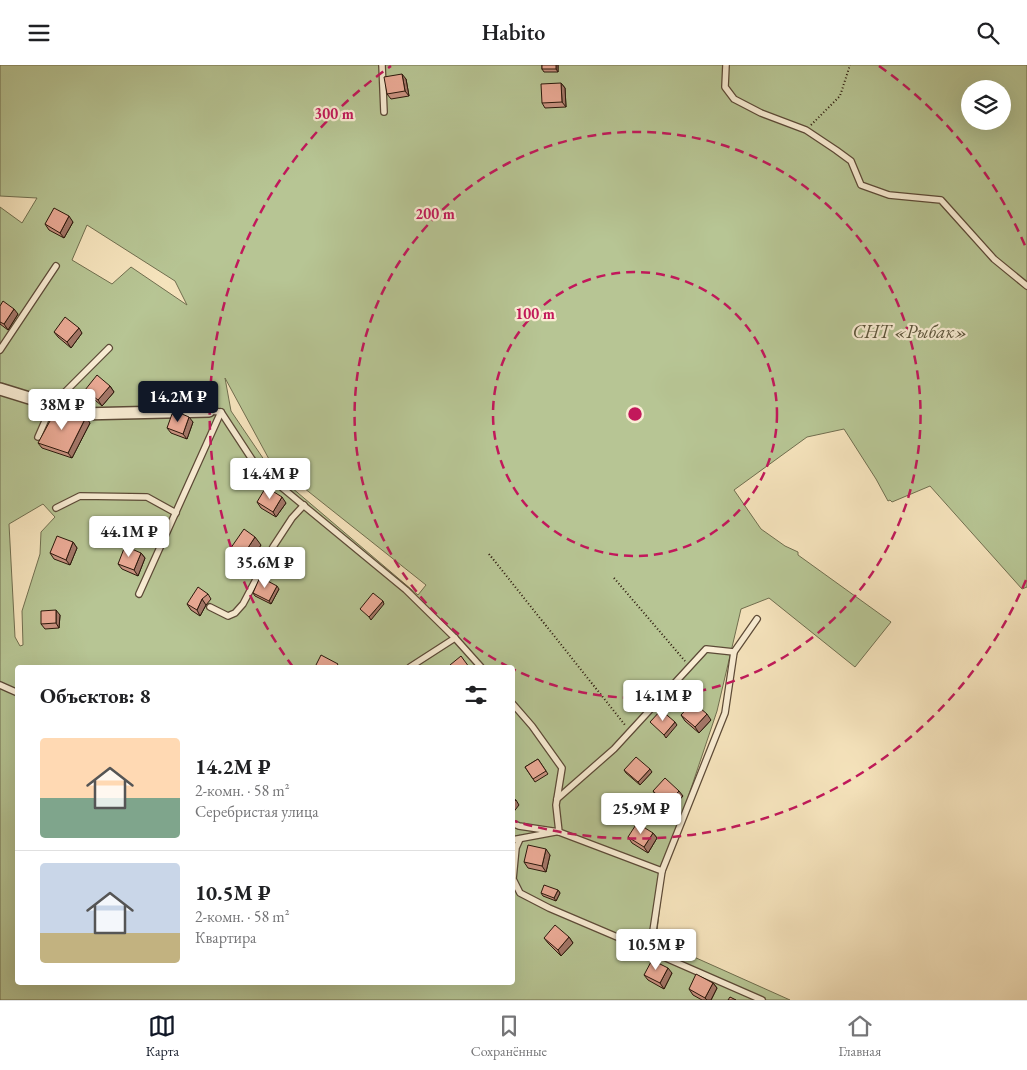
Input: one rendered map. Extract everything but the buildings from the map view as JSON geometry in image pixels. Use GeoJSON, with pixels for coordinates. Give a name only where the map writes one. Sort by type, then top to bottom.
{"type":"FeatureCollection","features":[{"type":"Feature","properties":{"kind":"street"},"geometry":{"type":"LineString","coordinates":[[0,389],[81,414],[209,411]]}},
{"type":"Feature","properties":{"kind":"lane"},"geometry":{"type":"LineString","coordinates":[[382,65],[384,112]]}},
{"type":"Feature","properties":{"kind":"lane"},"geometry":{"type":"LineString","coordinates":[[726,65],[725,87],[734,99],[761,113],[806,130],[851,161],[861,185],[889,195],[941,199],[994,259],[1027,286]]}},
{"type":"Feature","properties":{"kind":"lane"},"geometry":{"type":"LineString","coordinates":[[0,350],[56,267]]}},
{"type":"Feature","properties":{"kind":"lane"},"geometry":{"type":"LineString","coordinates":[[38,437],[52,405],[109,348]]}},
{"type":"Feature","properties":{"kind":"lane"},"geometry":{"type":"LineString","coordinates":[[209,411],[221,412]]}},
{"type":"Feature","properties":{"kind":"lane"},"geometry":{"type":"LineString","coordinates":[[221,412],[257,467],[406,590],[455,638],[479,665]]}},
{"type":"Feature","properties":{"kind":"lane"},"geometry":{"type":"LineString","coordinates":[[139,594],[221,412]]}},
{"type":"Feature","properties":{"kind":"lane"},"geometry":{"type":"LineString","coordinates":[[56,508],[80,496],[147,497],[176,513]]}},
{"type":"Feature","properties":{"kind":"lane"},"geometry":{"type":"LineString","coordinates":[[210,607],[228,616],[235,613],[243,604],[273,547],[292,518],[304,505]]}},
{"type":"Feature","properties":{"kind":"lane"},"geometry":{"type":"LineString","coordinates":[[650,951],[662,871],[725,713],[734,652],[757,619]]}},
{"type":"Feature","properties":{"kind":"lane"},"geometry":{"type":"LineString","coordinates":[[413,665],[455,638]]}},
{"type":"Feature","properties":{"kind":"lane"},"geometry":{"type":"LineString","coordinates":[[557,799],[614,749],[706,649],[734,652]]}},
{"type":"Feature","properties":{"kind":"lane"},"geometry":{"type":"LineString","coordinates":[[0,685],[15,692]]}},
{"type":"Feature","properties":{"kind":"lane"},"geometry":{"type":"LineString","coordinates":[[515,706],[532,726],[562,768],[557,799],[559,832]]}},
{"type":"Feature","properties":{"kind":"lane"},"geometry":{"type":"LineString","coordinates":[[515,824],[559,832],[662,871]]}},
{"type":"Feature","properties":{"kind":"lane"},"geometry":{"type":"LineString","coordinates":[[515,840],[559,832]]}},
{"type":"Feature","properties":{"kind":"lane"},"geometry":{"type":"LineString","coordinates":[[515,858],[516,848],[520,839]]}},
{"type":"Feature","properties":{"kind":"lane"},"geometry":{"type":"LineString","coordinates":[[515,883],[520,893],[549,908],[762,1000]]}},
{"type":"Feature","properties":{"kind":"path"},"geometry":{"type":"LineString","coordinates":[[806,130],[840,95],[850,65]]}},
{"type":"Feature","properties":{"kind":"path"},"geometry":{"type":"LineString","coordinates":[[489,554],[630,731]]}},
{"type":"Feature","properties":{"kind":"path"},"geometry":{"type":"LineString","coordinates":[[614,578],[690,666]]}},
{"type":"Feature","properties":{"kind":"green space","name":"СНТ «Рыбак»"},"geometry":{"type":"Polygon","coordinates":[[[0,65],[1027,65],[1027,587],[1022,589],[930,486],[892,502],[888,501],[844,429],[807,437],[734,490],[761,529],[785,546],[798,552],[798,555],[891,622],[855,667],[769,598],[741,609],[717,711],[664,869],[656,940],[790,1000],[0,1000],[0,207],[22,223],[37,198],[0,196],[0,65]],[[87,225],[72,260],[112,284],[131,267],[187,305],[175,281],[87,225]],[[225,378],[231,411],[271,470],[418,595],[426,585],[270,461],[225,378]],[[43,504],[9,524],[15,637],[20,646],[23,645],[22,611],[40,554],[41,532],[55,517],[43,504]]]}}]}
